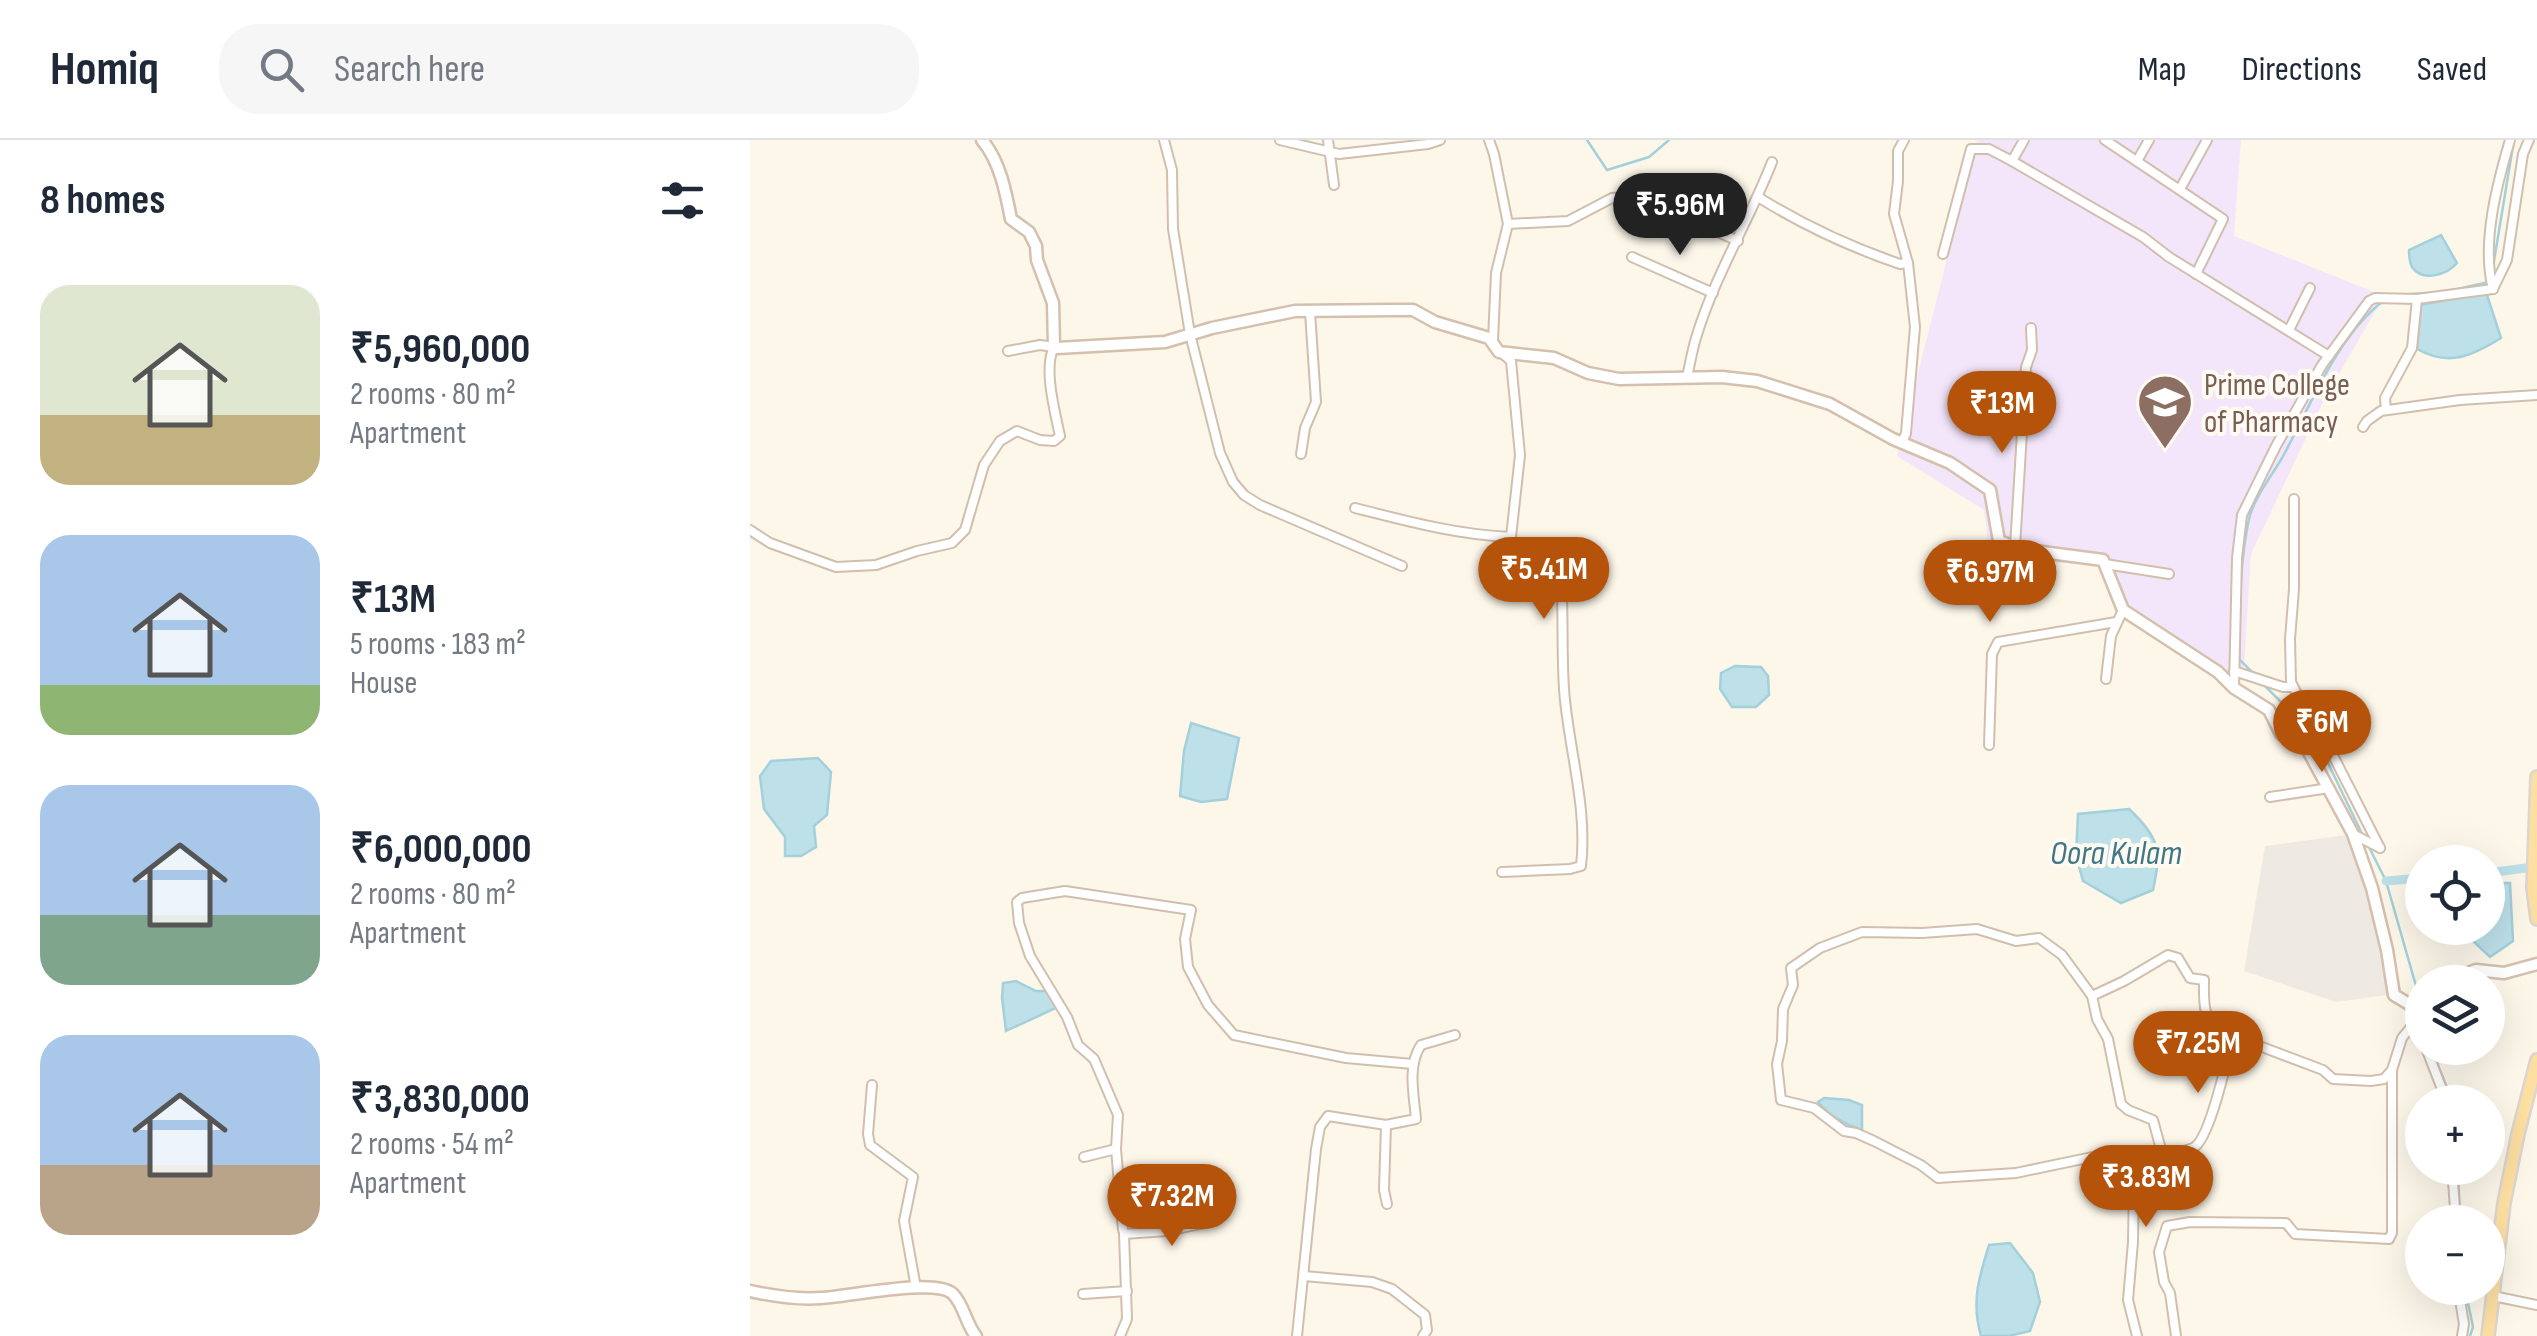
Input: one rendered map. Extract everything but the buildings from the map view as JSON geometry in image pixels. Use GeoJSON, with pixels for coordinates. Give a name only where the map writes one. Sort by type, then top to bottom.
{"type":"FeatureCollection","features":[{"type":"Feature","properties":{"kind":"main road"},"geometry":{"type":"LineString","coordinates":[[2537,777],[2537,919]]}},
{"type":"Feature","properties":{"kind":"main road"},"geometry":{"type":"LineString","coordinates":[[2504,1205],[2537,1060]]}},
{"type":"Feature","properties":{"kind":"main road"},"geometry":{"type":"LineString","coordinates":[[2488,1336],[2492,1305]]}},
{"type":"Feature","properties":{"kind":"street"},"geometry":{"type":"LineString","coordinates":[[750,530],[770,543],[836,568],[876,565],[952,543],[965,530],[984,465],[1000,441],[1017,431],[1045,441],[1060,436],[1051,388],[1053,303],[1037,260],[1036,246],[1029,232],[1010,219],[992,154],[982,140]]}},
{"type":"Feature","properties":{"kind":"street"},"geometry":{"type":"LineString","coordinates":[[1164,140],[1172,170],[1173,229],[1190,334],[1220,453],[1233,482],[1260,505],[1402,566]]}},
{"type":"Feature","properties":{"kind":"street"},"geometry":{"type":"LineString","coordinates":[[1280,140],[1339,154],[1440,140]]}},
{"type":"Feature","properties":{"kind":"street"},"geometry":{"type":"LineString","coordinates":[[1328,140],[1334,185]]}},
{"type":"Feature","properties":{"kind":"street"},"geometry":{"type":"LineString","coordinates":[[1008,351],[1040,345],[1144,345],[1295,311],[1413,310],[1435,322],[1493,340],[1496,273],[1508,224],[1489,140]]}},
{"type":"Feature","properties":{"kind":"street"},"geometry":{"type":"LineString","coordinates":[[1902,443],[1915,338],[1908,263],[1894,214],[1898,151],[1904,140]]}},
{"type":"Feature","properties":{"kind":"street"},"geometry":{"type":"LineString","coordinates":[[1962,140],[1971,149],[1990,149],[2012,160],[2143,237],[2329,356]]}},
{"type":"Feature","properties":{"kind":"street"},"geometry":{"type":"LineString","coordinates":[[2012,160],[2024,140]]}},
{"type":"Feature","properties":{"kind":"street"},"geometry":{"type":"LineString","coordinates":[[2105,140],[2223,218],[2196,274]]}},
{"type":"Feature","properties":{"kind":"street"},"geometry":{"type":"LineString","coordinates":[[2137,161],[2149,140]]}},
{"type":"Feature","properties":{"kind":"street"},"geometry":{"type":"LineString","coordinates":[[2180,189],[2207,140]]}},
{"type":"Feature","properties":{"kind":"street"},"geometry":{"type":"LineString","coordinates":[[2492,284],[2488,270],[2493,212],[2510,140]]}},
{"type":"Feature","properties":{"kind":"street"},"geometry":{"type":"LineString","coordinates":[[2234,688],[2237,558],[2242,515],[2276,446],[2329,356],[2369,300],[2418,299],[2492,284],[2507,260],[2528,140]]}},
{"type":"Feature","properties":{"kind":"street"},"geometry":{"type":"LineString","coordinates":[[1944,254],[1971,149]]}},
{"type":"Feature","properties":{"kind":"street"},"geometry":{"type":"LineString","coordinates":[[1688,377],[1712,293],[1772,162]]}},
{"type":"Feature","properties":{"kind":"street"},"geometry":{"type":"LineString","coordinates":[[1508,224],[1568,221],[1612,198],[1638,196],[1738,242]]}},
{"type":"Feature","properties":{"kind":"street"},"geometry":{"type":"LineString","coordinates":[[1758,198],[1854,248],[1900,264],[1908,263]]}},
{"type":"Feature","properties":{"kind":"street"},"geometry":{"type":"LineString","coordinates":[[1632,257],[1712,293]]}},
{"type":"Feature","properties":{"kind":"street"},"geometry":{"type":"LineString","coordinates":[[2289,330],[2310,288]]}},
{"type":"Feature","properties":{"kind":"street"},"geometry":{"type":"LineString","coordinates":[[2386,410],[2385,398],[2412,348],[2418,299]]}},
{"type":"Feature","properties":{"kind":"street"},"geometry":{"type":"LineString","coordinates":[[1301,454],[1304,428],[1316,402],[1310,312]]}},
{"type":"Feature","properties":{"kind":"street"},"geometry":{"type":"LineString","coordinates":[[2015,547],[2031,328]]}},
{"type":"Feature","properties":{"kind":"street"},"geometry":{"type":"LineString","coordinates":[[1489,338],[1511,361],[1520,456],[1511,538],[1522,591],[1550,592],[1562,597],[1564,690],[1583,850],[1581,866],[1570,869],[1502,872]]}},
{"type":"Feature","properties":{"kind":"street"},"geometry":{"type":"LineString","coordinates":[[1499,352],[1554,358],[1588,373],[1619,378],[1722,377],[1757,381],[1830,404],[1902,443],[1950,463],[1990,490],[1999,541],[2063,556],[2103,560],[2122,610],[2218,672],[2234,688],[2269,710],[2281,734],[2305,745],[2353,834],[2372,888],[2394,995],[2405,1002]]}},
{"type":"Feature","properties":{"kind":"street"},"geometry":{"type":"LineString","coordinates":[[2363,427],[2386,410],[2537,395]]}},
{"type":"Feature","properties":{"kind":"street"},"geometry":{"type":"LineString","coordinates":[[2294,499],[2290,639],[2293,687],[2312,714],[2380,848],[2353,834]]}},
{"type":"Feature","properties":{"kind":"street"},"geometry":{"type":"LineString","coordinates":[[1355,508],[1475,536],[1511,538]]}},
{"type":"Feature","properties":{"kind":"street"},"geometry":{"type":"LineString","coordinates":[[2105,564],[2169,574]]}},
{"type":"Feature","properties":{"kind":"street"},"geometry":{"type":"LineString","coordinates":[[2106,679],[2111,636],[2122,610]]}},
{"type":"Feature","properties":{"kind":"street"},"geometry":{"type":"LineString","coordinates":[[1990,745],[1992,654],[1998,642],[2116,622]]}},
{"type":"Feature","properties":{"kind":"street"},"geometry":{"type":"LineString","coordinates":[[2234,672],[2293,687]]}},
{"type":"Feature","properties":{"kind":"street"},"geometry":{"type":"LineString","coordinates":[[2270,796],[2330,788]]}},
{"type":"Feature","properties":{"kind":"street"},"geometry":{"type":"LineString","coordinates":[[1122,1230],[1116,1149],[1118,1114],[1094,1059],[1078,1046],[1067,1016],[1030,956],[1018,913],[1017,902],[1022,898],[1065,892],[1191,910],[1185,939],[1188,967],[1208,1005],[1234,1034],[1346,1058],[1412,1064]]}},
{"type":"Feature","properties":{"kind":"street"},"geometry":{"type":"LineString","coordinates":[[2162,1153],[2153,1120],[2121,1104],[2108,1039],[2092,996],[2062,954],[2039,938],[2016,941],[1976,930],[1862,932],[1820,948],[1792,968],[1793,984],[1783,1009],[1777,1064],[1781,1100],[1814,1108],[1844,1132],[1856,1132],[1921,1164],[1938,1178],[2016,1173],[2102,1156],[2138,1155],[2162,1153],[2191,1149],[2200,1143],[2220,1090],[2232,1038]]}},
{"type":"Feature","properties":{"kind":"street"},"geometry":{"type":"LineString","coordinates":[[2092,996],[2168,955],[2174,956],[2185,974],[2204,980],[2204,1008],[2217,1030],[2232,1038],[2237,1036],[2340,1080],[2384,1079],[2392,1070]]}},
{"type":"Feature","properties":{"kind":"street"},"geometry":{"type":"LineString","coordinates":[[2505,973],[2537,964]]}},
{"type":"Feature","properties":{"kind":"street"},"geometry":{"type":"LineString","coordinates":[[2176,1336],[2159,1252],[2167,1226],[2190,1222],[2286,1222],[2295,1234],[2388,1239],[2392,1233],[2392,1070],[2405,1034]]}},
{"type":"Feature","properties":{"kind":"street"},"geometry":{"type":"LineString","coordinates":[[1296,1336],[1320,1127],[1328,1116],[1386,1125],[1416,1120],[1412,1064],[1422,1045],[1455,1035]]}},
{"type":"Feature","properties":{"kind":"street"},"geometry":{"type":"LineString","coordinates":[[872,1085],[870,1145],[913,1177],[904,1222],[916,1288]]}},
{"type":"Feature","properties":{"kind":"street"},"geometry":{"type":"LineString","coordinates":[[1386,1125],[1387,1204]]}},
{"type":"Feature","properties":{"kind":"street"},"geometry":{"type":"LineString","coordinates":[[1084,1157],[1116,1149]]}},
{"type":"Feature","properties":{"kind":"street"},"geometry":{"type":"LineString","coordinates":[[2137,1336],[2128,1300],[2138,1155]]}},
{"type":"Feature","properties":{"kind":"street"},"geometry":{"type":"LineString","coordinates":[[1120,1336],[1126,1320],[1124,1234],[1215,1221]]}},
{"type":"Feature","properties":{"kind":"street"},"geometry":{"type":"LineString","coordinates":[[1304,1276],[1372,1282],[1392,1289],[1426,1315],[1427,1330],[1423,1336]]}},
{"type":"Feature","properties":{"kind":"street"},"geometry":{"type":"LineString","coordinates":[[750,1291],[817,1298],[900,1288],[946,1289],[954,1295],[967,1326],[976,1336]]}},
{"type":"Feature","properties":{"kind":"street"},"geometry":{"type":"LineString","coordinates":[[1083,1294],[1127,1291]]}},
{"type":"Feature","properties":{"kind":"street"},"geometry":{"type":"LineString","coordinates":[[2505,1298],[2537,1304]]}},
{"type":"Feature","properties":{"kind":"street"},"geometry":{"type":"LineString","coordinates":[[2461,1305],[2462,1336]]}},
{"type":"Feature","properties":{"kind":"shaded area"},"geometry":{"type":"Polygon","coordinates":[[[1977,140],[2241,140],[2234,236],[2384,296],[2325,398],[2251,554],[2243,681],[2186,654],[2150,628],[2119,619],[2100,565],[1990,559],[1984,510],[1897,456],[1977,140]]]}},
{"type":"Feature","properties":{"kind":"shaded area"},"geometry":{"type":"Polygon","coordinates":[[[2347,835],[2381,944],[2388,995],[2336,1002],[2244,971],[2265,846],[2347,835]]]}},
{"type":"Feature","properties":{"kind":"water"},"geometry":{"type":"Polygon","coordinates":[[[2441,235],[2457,263],[2448,271],[2422,275],[2411,265],[2409,250],[2441,235]]]}},
{"type":"Feature","properties":{"kind":"water"},"geometry":{"type":"Polygon","coordinates":[[[2486,292],[2501,338],[2460,357],[2440,357],[2417,349],[2421,305],[2486,292]]]}},
{"type":"Feature","properties":{"kind":"water"},"geometry":{"type":"Polygon","coordinates":[[[1735,666],[1761,667],[1768,676],[1769,695],[1756,707],[1732,707],[1720,689],[1721,673],[1735,666]]]}},
{"type":"Feature","properties":{"kind":"water"},"geometry":{"type":"Polygon","coordinates":[[[1191,723],[1239,738],[1227,799],[1201,802],[1180,796],[1191,723]]]}},
{"type":"Feature","properties":{"kind":"water"},"geometry":{"type":"Polygon","coordinates":[[[818,758],[831,772],[827,815],[814,826],[816,847],[801,856],[785,856],[785,837],[764,809],[760,776],[771,761],[818,758]]]}},
{"type":"Feature","properties":{"kind":"water","name":"Oora Kulam"},"geometry":{"type":"Polygon","coordinates":[[[2129,809],[2152,836],[2157,864],[2153,890],[2121,903],[2083,881],[2076,855],[2078,814],[2129,809]]]}},
{"type":"Feature","properties":{"kind":"water"},"geometry":{"type":"Polygon","coordinates":[[[2505,883],[2510,883],[2513,941],[2490,957],[2477,945],[2505,945],[2505,883]]]}},
{"type":"Feature","properties":{"kind":"water"},"geometry":{"type":"Polygon","coordinates":[[[1016,981],[1036,991],[1048,991],[1058,1007],[1006,1031],[1003,983],[1016,981]]]}},
{"type":"Feature","properties":{"kind":"water"},"geometry":{"type":"Polygon","coordinates":[[[1824,1098],[1862,1105],[1862,1130],[1828,1112],[1818,1102],[1824,1098]]]}},
{"type":"Feature","properties":{"kind":"water"},"geometry":{"type":"Polygon","coordinates":[[[2010,1243],[2033,1273],[2040,1302],[2030,1331],[1981,1336],[1976,1301],[1989,1245],[2010,1243]]]}},
{"type":"Feature","properties":{"kind":"waterway"},"geometry":{"type":"LineString","coordinates":[[1587,140],[1607,170],[1649,157],[1669,140]]}},
{"type":"Feature","properties":{"kind":"waterway"},"geometry":{"type":"LineString","coordinates":[[2493,267],[2514,140]]}},
{"type":"Feature","properties":{"kind":"waterway"},"geometry":{"type":"LineString","coordinates":[[2453,290],[2489,282]]}},
{"type":"Feature","properties":{"kind":"waterway"},"geometry":{"type":"LineString","coordinates":[[2393,295],[2445,292]]}},
{"type":"Feature","properties":{"kind":"waterway"},"geometry":{"type":"LineString","coordinates":[[2253,673],[2239,659],[2242,571],[2251,512],[2338,354],[2382,302]]}},
{"type":"Feature","properties":{"kind":"waterway"},"geometry":{"type":"LineString","coordinates":[[2262,683],[2285,706],[2328,763],[2364,838]]}},
{"type":"Feature","properties":{"kind":"waterway"},"geometry":{"type":"LineString","coordinates":[[2368,845],[2386,881],[2410,965]]}},
{"type":"Feature","properties":{"kind":"waterway"},"geometry":{"type":"LineString","coordinates":[[2505,871],[2526,868]]}},
{"type":"Feature","properties":{"kind":"waterway"},"geometry":{"type":"LineString","coordinates":[[2386,881],[2405,879]]}},
{"type":"Feature","properties":{"kind":"waterway"},"geometry":{"type":"LineString","coordinates":[[2438,1065],[2446,1085]]}},
{"type":"Feature","properties":{"kind":"waterway"},"geometry":{"type":"LineString","coordinates":[[2459,1185],[2459,1205]]}},
{"type":"Feature","properties":{"kind":"waterway"},"geometry":{"type":"LineString","coordinates":[[2468,1305],[2473,1327],[2470,1336]]}},
{"type":"Feature","properties":{"kind":"place","name":"Prime College of Pharmacy"},"geometry":{"type":"Point","coordinates":[2165,451]}}]}
